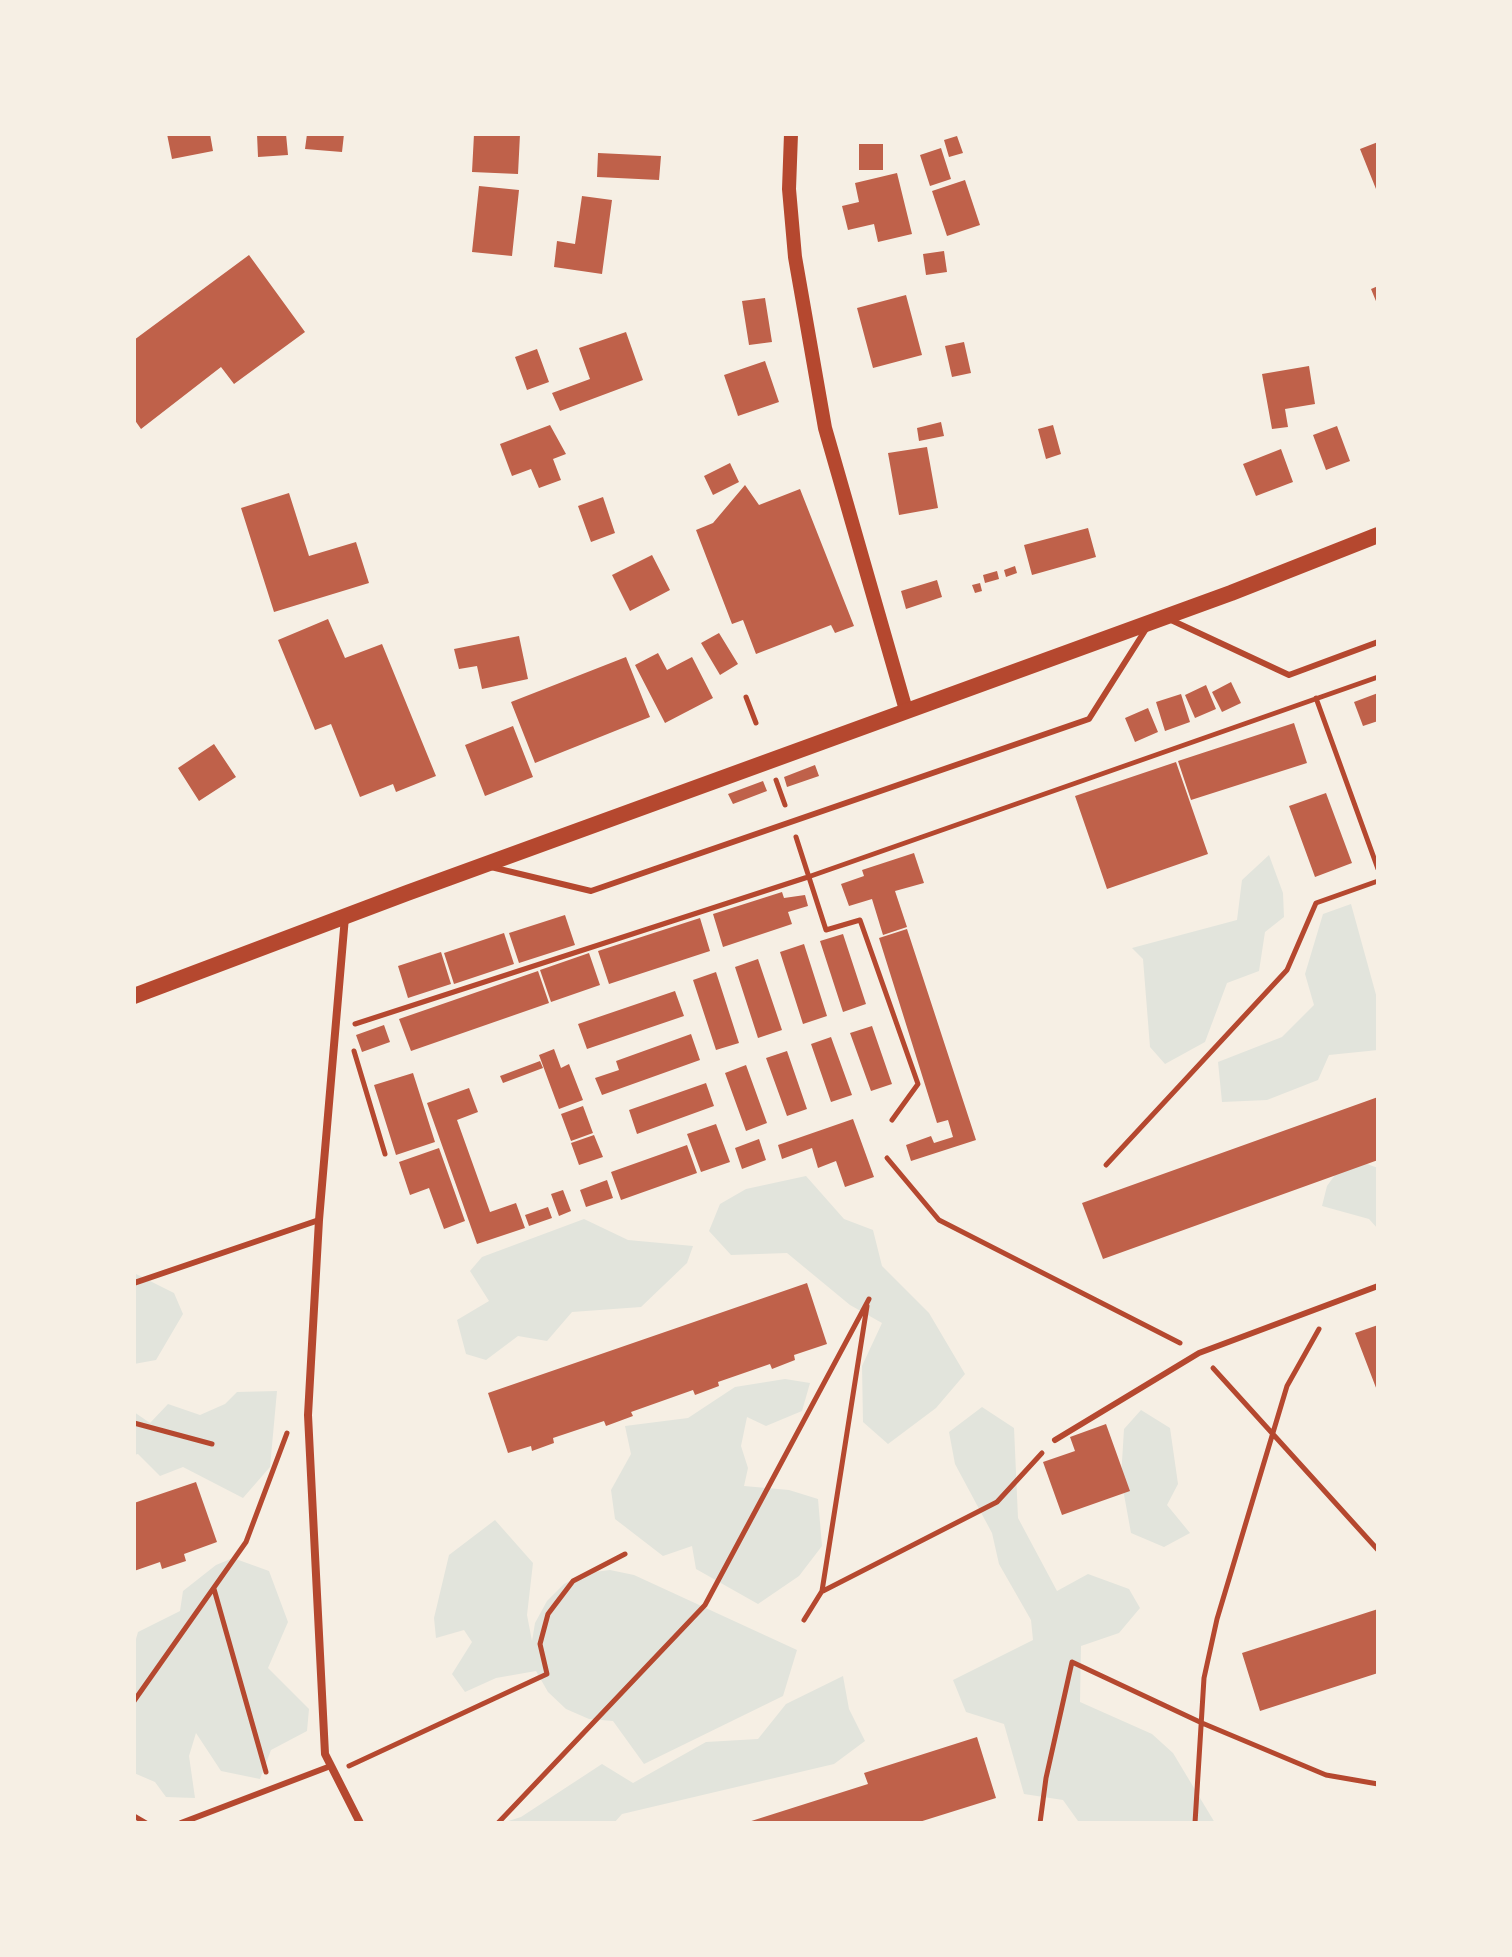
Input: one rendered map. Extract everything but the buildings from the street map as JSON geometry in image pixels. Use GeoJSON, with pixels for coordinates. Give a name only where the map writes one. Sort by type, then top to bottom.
{"type":"FeatureCollection","features":[{"type":"Feature","properties":{"kind":"main road"},"geometry":{"type":"LineString","coordinates":[[134,996],[1378,535]]}},
{"type":"Feature","properties":{"kind":"street"},"geometry":{"type":"LineString","coordinates":[[791,134],[789,189],[795,257],[825,428],[906,710]]}},
{"type":"Feature","properties":{"kind":"street"},"geometry":{"type":"LineString","coordinates":[[345,917],[319,1220],[308,1415],[325,1754],[328,1767],[360,1823]]}},
{"type":"Feature","properties":{"kind":"lane"},"geometry":{"type":"LineString","coordinates":[[483,865],[591,891],[1089,719],[1157,619],[1289,675],[1378,642]]}},
{"type":"Feature","properties":{"kind":"lane"},"geometry":{"type":"LineString","coordinates":[[134,1283],[319,1220]]}},
{"type":"Feature","properties":{"kind":"lane"},"geometry":{"type":"LineString","coordinates":[[1055,1440],[1199,1353],[1378,1286]]}},
{"type":"Feature","properties":{"kind":"lane"},"geometry":{"type":"LineString","coordinates":[[181,1823],[328,1767]]}},
{"type":"Feature","properties":{"kind":"path"},"geometry":{"type":"LineString","coordinates":[[347,1027],[808,877],[1378,677]]}},
{"type":"Feature","properties":{"kind":"path"},"geometry":{"type":"LineString","coordinates":[[746,697],[756,723]]}},
{"type":"Feature","properties":{"kind":"path"},"geometry":{"type":"LineString","coordinates":[[1316,698],[1378,869]]}},
{"type":"Feature","properties":{"kind":"path"},"geometry":{"type":"LineString","coordinates":[[808,877],[826,930],[860,920],[918,1084],[892,1120]]}},
{"type":"Feature","properties":{"kind":"path"},"geometry":{"type":"LineString","coordinates":[[1106,1165],[1287,970],[1316,903],[1378,881]]}},
{"type":"Feature","properties":{"kind":"path"},"geometry":{"type":"LineString","coordinates":[[351,1041],[385,1154]]}},
{"type":"Feature","properties":{"kind":"path"},"geometry":{"type":"LineString","coordinates":[[887,1158],[939,1220],[1199,1353],[1378,1550]]}},
{"type":"Feature","properties":{"kind":"path"},"geometry":{"type":"LineString","coordinates":[[498,1823],[705,1605],[869,1299],[822,1591],[804,1620]]}},
{"type":"Feature","properties":{"kind":"path"},"geometry":{"type":"LineString","coordinates":[[1195,1823],[1204,1678],[1217,1619],[1287,1386],[1333,1304]]}},
{"type":"Feature","properties":{"kind":"path"},"geometry":{"type":"LineString","coordinates":[[134,1423],[212,1444]]}},
{"type":"Feature","properties":{"kind":"path"},"geometry":{"type":"LineString","coordinates":[[134,1701],[246,1542],[288,1430]]}},
{"type":"Feature","properties":{"kind":"path"},"geometry":{"type":"LineString","coordinates":[[822,1591],[997,1502],[1055,1440]]}},
{"type":"Feature","properties":{"kind":"path"},"geometry":{"type":"LineString","coordinates":[[340,1759],[345,1768],[547,1674],[540,1644],[548,1614],[573,1581],[625,1554]]}},
{"type":"Feature","properties":{"kind":"path"},"geometry":{"type":"LineString","coordinates":[[214,1588],[271,1789]]}},
{"type":"Feature","properties":{"kind":"path"},"geometry":{"type":"LineString","coordinates":[[1040,1823],[1046,1778],[1072,1662],[1202,1723],[1326,1775],[1378,1784]]}},
{"type":"Feature","properties":{"kind":"path"},"geometry":{"type":"LineString","coordinates":[[134,1816],[146,1823]]}},
{"type":"Feature","properties":{"kind":"shaded area"},"geometry":{"type":"Polygon","coordinates":[[[1269,855],[1283,893],[1284,917],[1265,932],[1259,971],[1227,983],[1205,1042],[1165,1064],[1150,1047],[1143,959],[1132,948],[1237,920],[1242,880],[1269,855]]]}},
{"type":"Feature","properties":{"kind":"shaded area"},"geometry":{"type":"Polygon","coordinates":[[[1351,904],[1378,1002],[1378,1050],[1329,1055],[1318,1080],[1267,1100],[1222,1102],[1218,1062],[1282,1037],[1314,1005],[1305,974],[1323,914],[1351,904]]]}},
{"type":"Feature","properties":{"kind":"shaded area"},"geometry":{"type":"Polygon","coordinates":[[[1348,1157],[1378,1168],[1378,1229],[1369,1219],[1322,1206],[1327,1186],[1348,1157]]]}},
{"type":"Feature","properties":{"kind":"shaded area"},"geometry":{"type":"Polygon","coordinates":[[[806,1176],[844,1219],[873,1230],[882,1266],[929,1313],[965,1374],[936,1408],[888,1444],[863,1422],[862,1366],[882,1323],[850,1305],[787,1253],[731,1255],[709,1231],[720,1204],[746,1189],[806,1176]]]}},
{"type":"Feature","properties":{"kind":"shaded area"},"geometry":{"type":"Polygon","coordinates":[[[584,1219],[628,1240],[693,1246],[687,1263],[641,1307],[572,1312],[547,1341],[518,1336],[486,1360],[466,1354],[457,1320],[489,1301],[470,1271],[482,1257],[584,1219]]]}},
{"type":"Feature","properties":{"kind":"shaded area"},"geometry":{"type":"Polygon","coordinates":[[[134,1273],[174,1293],[183,1314],[156,1360],[134,1364],[134,1273]]]}},
{"type":"Feature","properties":{"kind":"shaded area"},"geometry":{"type":"Polygon","coordinates":[[[785,1379],[810,1383],[802,1411],[766,1426],[747,1417],[741,1446],[748,1468],[744,1486],[789,1490],[818,1499],[822,1546],[799,1576],[758,1604],[696,1569],[692,1546],[663,1556],[615,1519],[611,1490],[631,1454],[625,1426],[688,1418],[735,1387],[785,1379]]]}},
{"type":"Feature","properties":{"kind":"shaded area"},"geometry":{"type":"Polygon","coordinates":[[[277,1391],[270,1467],[243,1498],[183,1467],[160,1476],[138,1454],[134,1455],[134,1412],[150,1423],[168,1404],[200,1415],[225,1404],[237,1392],[277,1391]]]}},
{"type":"Feature","properties":{"kind":"shaded area"},"geometry":{"type":"Polygon","coordinates":[[[982,1407],[1014,1428],[1018,1518],[1057,1591],[1088,1574],[1129,1589],[1140,1608],[1119,1633],[1081,1646],[1080,1702],[1152,1734],[1173,1753],[1215,1823],[1078,1821],[1063,1800],[1024,1794],[1004,1724],[966,1712],[953,1680],[1033,1640],[1031,1620],[999,1564],[992,1533],[955,1464],[949,1432],[982,1407]]]}},
{"type":"Feature","properties":{"kind":"shaded area"},"geometry":{"type":"Polygon","coordinates":[[[1141,1410],[1170,1428],[1178,1484],[1167,1505],[1190,1533],[1164,1547],[1131,1533],[1121,1478],[1124,1429],[1141,1410]]]}},
{"type":"Feature","properties":{"kind":"shaded area"},"geometry":{"type":"Polygon","coordinates":[[[495,1520],[533,1563],[527,1615],[532,1641],[535,1623],[547,1601],[564,1584],[586,1573],[610,1570],[634,1575],[797,1650],[783,1696],[644,1764],[613,1721],[589,1719],[566,1709],[548,1692],[536,1671],[496,1678],[465,1692],[452,1674],[472,1642],[464,1630],[436,1638],[434,1618],[449,1555],[495,1520]]]}},
{"type":"Feature","properties":{"kind":"shaded area"},"geometry":{"type":"Polygon","coordinates":[[[233,1558],[269,1571],[288,1622],[268,1668],[309,1709],[307,1731],[271,1750],[260,1779],[221,1771],[196,1733],[189,1756],[195,1798],[166,1797],[155,1782],[134,1773],[134,1646],[138,1632],[180,1611],[183,1591],[216,1565],[233,1558]]]}},
{"type":"Feature","properties":{"kind":"shaded area"},"geometry":{"type":"Polygon","coordinates":[[[843,1676],[849,1709],[865,1741],[834,1764],[622,1814],[614,1823],[502,1823],[521,1817],[602,1764],[633,1783],[706,1742],[758,1739],[786,1704],[843,1676]]]}}]}
